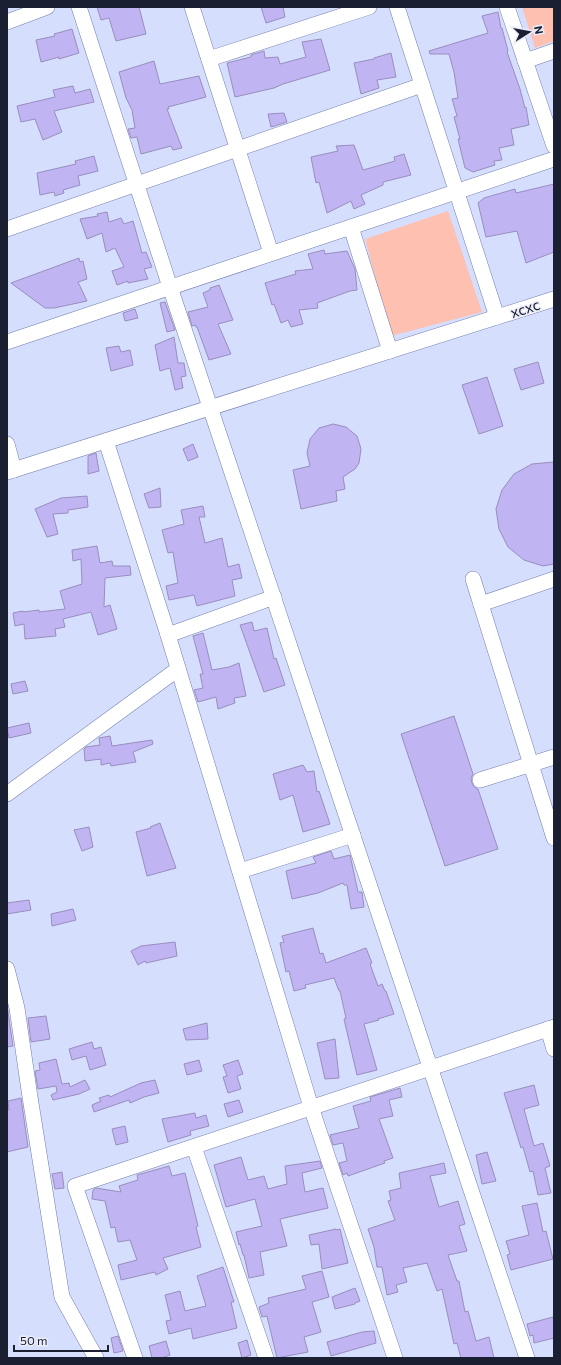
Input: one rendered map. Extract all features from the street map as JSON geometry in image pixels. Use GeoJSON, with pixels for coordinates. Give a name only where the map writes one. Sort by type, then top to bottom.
{"type":"FeatureCollection","features":[{"type":"Feature","properties":{"kind":"street"},"geometry":{"type":"LineString","coordinates":[[7,22],[47,7]]}},
{"type":"Feature","properties":{"kind":"street"},"geometry":{"type":"LineString","coordinates":[[79,7],[170,287],[527,1358]]}},
{"type":"Feature","properties":{"kind":"street"},"geometry":{"type":"LineString","coordinates":[[192,7],[271,253]]}},
{"type":"Feature","properties":{"kind":"street"},"geometry":{"type":"LineString","coordinates":[[209,59],[369,7]]}},
{"type":"Feature","properties":{"kind":"street"},"geometry":{"type":"LineString","coordinates":[[397,7],[496,317]]}},
{"type":"Feature","properties":{"kind":"street"},"geometry":{"type":"LineString","coordinates":[[506,7],[554,146]]}},
{"type":"Feature","properties":{"kind":"street"},"geometry":{"type":"LineString","coordinates":[[525,61],[554,51]]}},
{"type":"Feature","properties":{"kind":"street"},"geometry":{"type":"LineString","coordinates":[[7,229],[422,85]]}},
{"type":"Feature","properties":{"kind":"street"},"geometry":{"type":"LineString","coordinates":[[7,342],[554,159]]}},
{"type":"Feature","properties":{"kind":"street"},"geometry":{"type":"LineString","coordinates":[[351,226],[390,351]]}},
{"type":"Feature","properties":{"kind":"street","name":"xcxc"},"geometry":{"type":"LineString","coordinates":[[10,471],[554,299]]}},
{"type":"Feature","properties":{"kind":"street"},"geometry":{"type":"LineString","coordinates":[[106,441],[168,635],[312,1107],[395,1358]]}},
{"type":"Feature","properties":{"kind":"street"},"geometry":{"type":"LineString","coordinates":[[7,444],[10,471]]}},
{"type":"Feature","properties":{"kind":"street"},"geometry":{"type":"LineString","coordinates":[[473,579],[554,838]]}},
{"type":"Feature","properties":{"kind":"street"},"geometry":{"type":"LineString","coordinates":[[481,604],[554,579]]}},
{"type":"Feature","properties":{"kind":"street"},"geometry":{"type":"LineString","coordinates":[[168,635],[274,597]]}},
{"type":"Feature","properties":{"kind":"street"},"geometry":{"type":"LineString","coordinates":[[7,794],[178,669]]}},
{"type":"Feature","properties":{"kind":"street"},"geometry":{"type":"LineString","coordinates":[[480,780],[554,758]]}},
{"type":"Feature","properties":{"kind":"street"},"geometry":{"type":"LineString","coordinates":[[240,871],[353,835]]}},
{"type":"Feature","properties":{"kind":"street"},"geometry":{"type":"LineString","coordinates":[[7,969],[17,1008],[62,1297],[96,1358]]}},
{"type":"Feature","properties":{"kind":"street"},"geometry":{"type":"LineString","coordinates":[[135,1358],[75,1186],[551,1028],[554,1048]]}},
{"type":"Feature","properties":{"kind":"street"},"geometry":{"type":"LineString","coordinates":[[194,1147],[266,1358]]}},
{"type":"Feature","properties":{"kind":"shaded area"},"geometry":{"type":"Polygon","coordinates":[[[522,7],[554,7],[554,41],[535,48],[522,7]]]}},
{"type":"Feature","properties":{"kind":"shaded area"},"geometry":{"type":"Polygon","coordinates":[[[448,211],[482,312],[391,336],[365,239],[448,211]]]}},
{"type":"Feature","properties":{"kind":"building"},"geometry":{"type":"Polygon","coordinates":[[[97,7],[139,7],[146,34],[116,41],[109,18],[101,20],[97,7]]]}},
{"type":"Feature","properties":{"kind":"building"},"geometry":{"type":"Polygon","coordinates":[[[261,7],[283,7],[285,17],[266,23],[261,7]]]}},
{"type":"Feature","properties":{"kind":"building"},"geometry":{"type":"Polygon","coordinates":[[[498,12],[507,52],[525,108],[526,107],[529,125],[511,129],[514,145],[499,148],[502,160],[494,161],[495,165],[473,172],[465,168],[458,139],[460,139],[454,117],[457,116],[452,99],[458,98],[454,72],[449,54],[430,54],[429,51],[488,33],[482,16],[498,12]]]}},
{"type":"Feature","properties":{"kind":"building"},"geometry":{"type":"Polygon","coordinates":[[[72,29],[79,53],[59,59],[59,57],[41,62],[36,40],[55,36],[54,34],[72,29]]]}},
{"type":"Feature","properties":{"kind":"building"},"geometry":{"type":"Polygon","coordinates":[[[321,39],[330,70],[274,88],[235,97],[227,63],[251,57],[251,55],[264,51],[265,58],[278,57],[280,64],[306,57],[302,42],[321,39]]]}},
{"type":"Feature","properties":{"kind":"building"},"geometry":{"type":"Polygon","coordinates":[[[391,53],[396,77],[377,80],[379,88],[361,94],[354,63],[374,59],[391,53]]]}},
{"type":"Feature","properties":{"kind":"building"},"geometry":{"type":"Polygon","coordinates":[[[154,61],[160,84],[199,76],[206,97],[168,107],[169,109],[167,109],[182,148],[173,150],[171,146],[141,154],[137,137],[131,138],[128,129],[135,128],[132,110],[126,98],[119,72],[154,61]]]}},
{"type":"Feature","properties":{"kind":"building"},"geometry":{"type":"Polygon","coordinates":[[[73,86],[75,93],[90,89],[94,102],[54,111],[62,132],[43,140],[35,119],[21,122],[17,106],[55,97],[53,90],[73,86]]]}},
{"type":"Feature","properties":{"kind":"building"},"geometry":{"type":"Polygon","coordinates":[[[284,113],[287,122],[271,127],[268,114],[284,113]]]}},
{"type":"Feature","properties":{"kind":"building"},"geometry":{"type":"Polygon","coordinates":[[[354,145],[363,170],[395,161],[394,157],[404,154],[411,175],[383,182],[383,185],[361,195],[365,204],[354,209],[351,201],[327,213],[319,182],[316,183],[311,157],[338,151],[336,146],[354,145]]]}},
{"type":"Feature","properties":{"kind":"building"},"geometry":{"type":"Polygon","coordinates":[[[94,156],[98,171],[78,176],[80,185],[63,190],[64,193],[55,196],[54,192],[40,195],[37,173],[76,164],[75,161],[94,156]]]}},
{"type":"Feature","properties":{"kind":"building"},"geometry":{"type":"Polygon","coordinates":[[[554,184],[554,252],[526,263],[517,231],[486,237],[478,203],[484,198],[515,189],[516,193],[554,184]]]}},
{"type":"Feature","properties":{"kind":"building"},"geometry":{"type":"Polygon","coordinates":[[[107,212],[109,222],[121,218],[124,224],[133,221],[142,253],[146,252],[152,267],[144,269],[148,279],[128,283],[128,281],[117,285],[112,271],[124,267],[115,248],[106,252],[102,233],[87,239],[80,219],[98,216],[97,214],[107,212]]]}},
{"type":"Feature","properties":{"kind":"building"},"geometry":{"type":"Polygon","coordinates":[[[324,250],[325,254],[347,251],[355,269],[357,290],[350,291],[317,303],[318,308],[299,310],[303,324],[291,327],[288,320],[281,323],[274,304],[272,305],[265,283],[296,274],[295,271],[313,269],[308,254],[324,250]]]}},
{"type":"Feature","properties":{"kind":"building"},"geometry":{"type":"Polygon","coordinates":[[[79,258],[80,262],[83,261],[87,279],[78,282],[87,301],[54,308],[45,308],[11,283],[79,258]]]}},
{"type":"Feature","properties":{"kind":"building"},"geometry":{"type":"Polygon","coordinates":[[[219,285],[233,320],[218,324],[231,354],[209,360],[197,327],[195,325],[192,326],[188,312],[208,307],[203,293],[210,290],[210,288],[219,285]]]}},
{"type":"Feature","properties":{"kind":"building"},"geometry":{"type":"Polygon","coordinates":[[[165,302],[175,330],[167,332],[160,303],[165,302]]]}},
{"type":"Feature","properties":{"kind":"building"},"geometry":{"type":"Polygon","coordinates":[[[135,309],[138,318],[125,321],[123,313],[135,309]]]}},
{"type":"Feature","properties":{"kind":"building"},"geometry":{"type":"Polygon","coordinates":[[[174,337],[178,363],[184,363],[186,376],[181,377],[183,388],[175,390],[170,368],[160,371],[155,345],[174,337]]]}},
{"type":"Feature","properties":{"kind":"building"},"geometry":{"type":"Polygon","coordinates":[[[119,346],[121,352],[130,350],[133,365],[111,371],[106,348],[119,346]]]}},
{"type":"Feature","properties":{"kind":"building"},"geometry":{"type":"Polygon","coordinates":[[[538,362],[544,383],[521,390],[514,369],[538,362]]]}},
{"type":"Feature","properties":{"kind":"building"},"geometry":{"type":"Polygon","coordinates":[[[487,377],[503,426],[479,434],[462,385],[487,377]]]}},
{"type":"Feature","properties":{"kind":"building"},"geometry":{"type":"Polygon","coordinates":[[[333,424],[346,427],[357,436],[361,449],[359,463],[355,469],[343,477],[345,489],[336,491],[337,501],[301,509],[293,470],[310,466],[307,453],[310,439],[319,428],[333,424]]]}},
{"type":"Feature","properties":{"kind":"building"},"geometry":{"type":"Polygon","coordinates":[[[193,444],[198,457],[188,461],[183,449],[193,444]]]}},
{"type":"Feature","properties":{"kind":"building"},"geometry":{"type":"Polygon","coordinates":[[[96,453],[99,471],[88,474],[88,456],[96,453]]]}},
{"type":"Feature","properties":{"kind":"building"},"geometry":{"type":"Polygon","coordinates":[[[554,462],[554,564],[543,566],[524,560],[508,547],[499,529],[496,509],[502,490],[514,474],[532,464],[554,462]]]}},
{"type":"Feature","properties":{"kind":"building"},"geometry":{"type":"Polygon","coordinates":[[[160,488],[161,507],[149,508],[144,494],[160,488]]]}},
{"type":"Feature","properties":{"kind":"building"},"geometry":{"type":"Polygon","coordinates":[[[87,496],[88,507],[68,510],[68,513],[53,514],[58,534],[47,537],[35,509],[61,498],[87,496]]]}},
{"type":"Feature","properties":{"kind":"building"},"geometry":{"type":"Polygon","coordinates":[[[203,506],[205,517],[199,517],[205,543],[222,538],[228,567],[239,564],[242,578],[232,580],[235,596],[197,606],[194,595],[169,600],[166,586],[178,583],[173,552],[168,553],[162,530],[184,524],[181,510],[203,506]]]}},
{"type":"Feature","properties":{"kind":"building"},"geometry":{"type":"Polygon","coordinates":[[[97,546],[100,563],[112,561],[113,566],[130,566],[131,575],[105,578],[104,607],[110,605],[117,629],[98,635],[91,612],[63,619],[65,627],[55,629],[56,636],[25,639],[24,624],[15,626],[13,613],[23,611],[39,610],[39,612],[65,609],[60,591],[82,584],[81,559],[73,561],[72,550],[97,546]]]}},
{"type":"Feature","properties":{"kind":"building"},"geometry":{"type":"Polygon","coordinates":[[[252,622],[254,631],[267,628],[274,659],[276,658],[285,685],[264,692],[240,625],[252,622]]]}},
{"type":"Feature","properties":{"kind":"building"},"geometry":{"type":"Polygon","coordinates":[[[203,633],[212,670],[229,667],[239,663],[246,696],[234,698],[235,703],[218,709],[216,697],[198,702],[194,690],[203,688],[200,674],[203,674],[193,636],[203,633]]]}},
{"type":"Feature","properties":{"kind":"building"},"geometry":{"type":"Polygon","coordinates":[[[25,681],[28,691],[13,694],[11,684],[25,681]]]}},
{"type":"Feature","properties":{"kind":"building"},"geometry":{"type":"Polygon","coordinates":[[[454,716],[473,774],[471,778],[472,783],[474,787],[478,789],[498,849],[445,866],[401,734],[454,716]]]}},
{"type":"Feature","properties":{"kind":"building"},"geometry":{"type":"Polygon","coordinates":[[[29,723],[31,733],[9,738],[7,728],[29,723]]]}},
{"type":"Feature","properties":{"kind":"building"},"geometry":{"type":"Polygon","coordinates":[[[110,736],[112,746],[152,740],[153,744],[133,752],[136,762],[111,766],[110,763],[101,765],[101,759],[85,761],[84,749],[86,747],[100,745],[99,738],[110,736]]]}},
{"type":"Feature","properties":{"kind":"building"},"geometry":{"type":"Polygon","coordinates":[[[303,765],[307,772],[314,771],[317,792],[319,791],[330,824],[303,832],[293,795],[280,800],[273,774],[303,765]]]}},
{"type":"Feature","properties":{"kind":"building"},"geometry":{"type":"Polygon","coordinates":[[[160,823],[176,868],[147,876],[136,832],[151,828],[150,827],[160,823]]]}},
{"type":"Feature","properties":{"kind":"building"},"geometry":{"type":"Polygon","coordinates":[[[89,827],[93,847],[82,851],[74,830],[89,827]]]}},
{"type":"Feature","properties":{"kind":"building"},"geometry":{"type":"Polygon","coordinates":[[[331,851],[334,859],[350,855],[358,892],[362,892],[364,907],[351,909],[347,885],[344,885],[343,883],[318,893],[292,899],[286,871],[316,863],[313,857],[331,851]]]}},
{"type":"Feature","properties":{"kind":"building"},"geometry":{"type":"Polygon","coordinates":[[[29,900],[31,910],[7,914],[7,903],[29,900]]]}},
{"type":"Feature","properties":{"kind":"building"},"geometry":{"type":"Polygon","coordinates":[[[73,909],[76,920],[52,926],[51,914],[73,909]]]}},
{"type":"Feature","properties":{"kind":"building"},"geometry":{"type":"Polygon","coordinates":[[[313,928],[320,954],[323,953],[326,963],[366,948],[372,963],[370,964],[378,986],[382,984],[386,991],[394,1014],[364,1024],[377,1070],[357,1075],[344,1019],[346,1018],[340,991],[334,978],[305,985],[306,988],[294,991],[289,971],[286,972],[280,943],[284,942],[282,936],[313,928]]]}},
{"type":"Feature","properties":{"kind":"building"},"geometry":{"type":"Polygon","coordinates":[[[175,942],[177,956],[146,963],[145,961],[138,965],[131,951],[141,946],[175,942]]]}},
{"type":"Feature","properties":{"kind":"building"},"geometry":{"type":"Polygon","coordinates":[[[7,1005],[13,1046],[7,1047],[7,1005]]]}},
{"type":"Feature","properties":{"kind":"building"},"geometry":{"type":"Polygon","coordinates":[[[46,1016],[50,1039],[31,1042],[28,1018],[46,1016]]]}},
{"type":"Feature","properties":{"kind":"building"},"geometry":{"type":"Polygon","coordinates":[[[207,1023],[208,1039],[186,1040],[183,1029],[207,1023]]]}},
{"type":"Feature","properties":{"kind":"building"},"geometry":{"type":"Polygon","coordinates":[[[335,1039],[339,1078],[325,1079],[317,1043],[335,1039]]]}},
{"type":"Feature","properties":{"kind":"building"},"geometry":{"type":"Polygon","coordinates":[[[92,1042],[94,1049],[101,1047],[106,1065],[90,1070],[86,1056],[72,1060],[69,1049],[92,1042]]]}},
{"type":"Feature","properties":{"kind":"building"},"geometry":{"type":"Polygon","coordinates":[[[56,1059],[62,1084],[69,1083],[70,1087],[85,1080],[90,1089],[79,1094],[53,1100],[51,1095],[57,1092],[56,1086],[38,1089],[35,1071],[40,1070],[39,1063],[56,1059]]]}},
{"type":"Feature","properties":{"kind":"building"},"geometry":{"type":"Polygon","coordinates":[[[199,1060],[202,1071],[187,1075],[184,1064],[199,1060]]]}},
{"type":"Feature","properties":{"kind":"building"},"geometry":{"type":"Polygon","coordinates":[[[238,1060],[243,1074],[237,1076],[241,1089],[228,1093],[223,1077],[227,1076],[223,1065],[238,1060]]]}},
{"type":"Feature","properties":{"kind":"building"},"geometry":{"type":"Polygon","coordinates":[[[155,1080],[159,1093],[130,1103],[129,1100],[94,1112],[92,1105],[101,1101],[99,1098],[109,1095],[110,1097],[141,1083],[155,1080]]]}},
{"type":"Feature","properties":{"kind":"building"},"geometry":{"type":"Polygon","coordinates":[[[534,1085],[539,1105],[524,1109],[534,1146],[543,1143],[550,1166],[545,1168],[551,1193],[538,1195],[533,1171],[530,1172],[523,1147],[521,1148],[504,1093],[534,1085]]]}},
{"type":"Feature","properties":{"kind":"building"},"geometry":{"type":"Polygon","coordinates":[[[400,1088],[402,1097],[389,1100],[393,1116],[379,1119],[393,1158],[384,1161],[385,1163],[348,1176],[347,1173],[343,1175],[339,1163],[347,1161],[343,1143],[333,1145],[330,1135],[359,1128],[353,1106],[371,1101],[370,1097],[400,1088]]]}},
{"type":"Feature","properties":{"kind":"building"},"geometry":{"type":"Polygon","coordinates":[[[21,1098],[28,1147],[7,1152],[8,1101],[21,1098]]]}},
{"type":"Feature","properties":{"kind":"building"},"geometry":{"type":"Polygon","coordinates":[[[239,1100],[243,1112],[228,1117],[224,1104],[239,1100]]]}},
{"type":"Feature","properties":{"kind":"building"},"geometry":{"type":"Polygon","coordinates":[[[195,1113],[196,1118],[206,1115],[209,1126],[190,1131],[191,1135],[168,1142],[162,1119],[195,1113]]]}},
{"type":"Feature","properties":{"kind":"building"},"geometry":{"type":"Polygon","coordinates":[[[125,1126],[128,1142],[116,1145],[112,1129],[125,1126]]]}},
{"type":"Feature","properties":{"kind":"building"},"geometry":{"type":"Polygon","coordinates":[[[487,1152],[496,1181],[482,1184],[476,1155],[487,1152]]]}},
{"type":"Feature","properties":{"kind":"building"},"geometry":{"type":"Polygon","coordinates":[[[241,1157],[248,1180],[264,1176],[268,1189],[287,1184],[285,1166],[320,1161],[322,1168],[302,1173],[305,1192],[323,1188],[328,1208],[280,1219],[287,1246],[260,1252],[264,1275],[249,1278],[244,1255],[240,1244],[239,1245],[236,1232],[262,1226],[255,1199],[226,1207],[214,1165],[241,1157]]]}},
{"type":"Feature","properties":{"kind":"building"},"geometry":{"type":"Polygon","coordinates":[[[444,1163],[446,1173],[430,1176],[439,1207],[458,1201],[465,1224],[459,1226],[467,1251],[448,1255],[457,1281],[459,1281],[465,1312],[468,1311],[476,1341],[489,1337],[494,1358],[461,1358],[457,1343],[454,1344],[442,1289],[437,1291],[427,1263],[403,1268],[407,1282],[396,1285],[398,1292],[387,1295],[382,1267],[377,1267],[374,1247],[368,1229],[395,1220],[388,1201],[391,1200],[389,1191],[401,1188],[399,1173],[444,1163]]]}},
{"type":"Feature","properties":{"kind":"building"},"geometry":{"type":"Polygon","coordinates":[[[169,1166],[172,1176],[185,1173],[198,1226],[196,1227],[201,1247],[163,1258],[168,1269],[156,1275],[155,1272],[121,1280],[118,1265],[137,1260],[130,1240],[118,1242],[115,1227],[111,1228],[105,1201],[92,1199],[93,1190],[96,1188],[121,1192],[119,1186],[138,1180],[137,1175],[169,1166]]]}},
{"type":"Feature","properties":{"kind":"building"},"geometry":{"type":"Polygon","coordinates":[[[62,1172],[64,1188],[55,1189],[52,1174],[62,1172]]]}},
{"type":"Feature","properties":{"kind":"building"},"geometry":{"type":"Polygon","coordinates":[[[537,1203],[543,1232],[546,1231],[553,1259],[511,1270],[507,1255],[510,1254],[506,1241],[529,1235],[522,1206],[537,1203]]]}},
{"type":"Feature","properties":{"kind":"building"},"geometry":{"type":"Polygon","coordinates":[[[340,1229],[348,1263],[322,1269],[319,1244],[311,1245],[309,1235],[340,1229]]]}},
{"type":"Feature","properties":{"kind":"building"},"geometry":{"type":"Polygon","coordinates":[[[223,1267],[234,1302],[231,1302],[237,1328],[193,1339],[191,1328],[169,1334],[166,1321],[171,1320],[165,1295],[180,1291],[185,1311],[206,1306],[197,1276],[223,1267]]]}},
{"type":"Feature","properties":{"kind":"building"},"geometry":{"type":"Polygon","coordinates":[[[322,1271],[329,1297],[312,1302],[321,1332],[304,1337],[308,1352],[277,1358],[267,1316],[262,1317],[259,1307],[269,1303],[268,1298],[306,1289],[302,1276],[322,1271]]]}},
{"type":"Feature","properties":{"kind":"building"},"geometry":{"type":"Polygon","coordinates":[[[355,1288],[360,1301],[355,1304],[335,1309],[332,1297],[355,1288]]]}},
{"type":"Feature","properties":{"kind":"building"},"geometry":{"type":"Polygon","coordinates":[[[553,1317],[554,1338],[534,1343],[533,1335],[530,1336],[527,1324],[553,1317]]]}},
{"type":"Feature","properties":{"kind":"building"},"geometry":{"type":"Polygon","coordinates":[[[374,1331],[376,1343],[331,1356],[327,1342],[362,1332],[374,1331]]]}},
{"type":"Feature","properties":{"kind":"building"},"geometry":{"type":"Polygon","coordinates":[[[118,1336],[123,1351],[114,1353],[111,1338],[118,1336]]]}},
{"type":"Feature","properties":{"kind":"building"},"geometry":{"type":"Polygon","coordinates":[[[247,1340],[251,1355],[242,1358],[238,1343],[247,1340]]]}},
{"type":"Feature","properties":{"kind":"building"},"geometry":{"type":"Polygon","coordinates":[[[166,1341],[170,1355],[162,1358],[152,1358],[149,1346],[166,1341]]]}}]}
